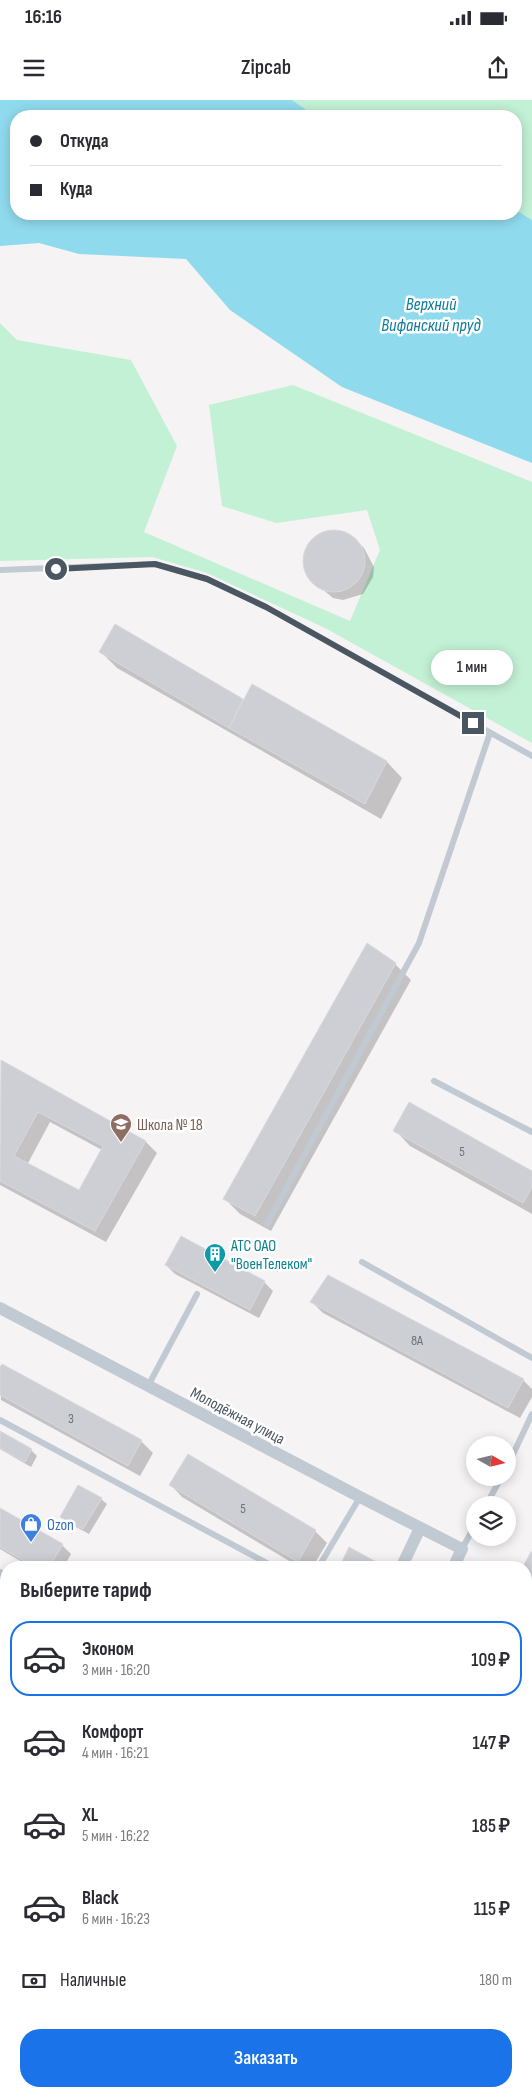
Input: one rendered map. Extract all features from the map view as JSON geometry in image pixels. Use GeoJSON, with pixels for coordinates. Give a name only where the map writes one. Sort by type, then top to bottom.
{"type":"FeatureCollection","features":[{"type":"Feature","properties":{"kind":"street","name":"Молодёжная улица"},"geometry":{"type":"LineString","coordinates":[[0,1308],[462,1549]]}},
{"type":"Feature","properties":{"kind":"street"},"geometry":{"type":"LineString","coordinates":[[404,1561],[420,1528]]}},
{"type":"Feature","properties":{"kind":"street"},"geometry":{"type":"LineString","coordinates":[[456,1561],[462,1549]]}},
{"type":"Feature","properties":{"kind":"lane"},"geometry":{"type":"LineString","coordinates":[[0,570],[155,564],[207,579],[266,607],[532,756]]}},
{"type":"Feature","properties":{"kind":"lane"},"geometry":{"type":"LineString","coordinates":[[267,1224],[419,943],[490,733]]}},
{"type":"Feature","properties":{"kind":"lane"},"geometry":{"type":"LineString","coordinates":[[434,1081],[532,1132]]}},
{"type":"Feature","properties":{"kind":"lane"},"geometry":{"type":"LineString","coordinates":[[362,1262],[532,1358]]}},
{"type":"Feature","properties":{"kind":"lane"},"geometry":{"type":"LineString","coordinates":[[148,1386],[197,1294]]}},
{"type":"Feature","properties":{"kind":"lane"},"geometry":{"type":"LineString","coordinates":[[516,1448],[532,1414]]}},
{"type":"Feature","properties":{"kind":"lane"},"geometry":{"type":"LineString","coordinates":[[0,1420],[263,1561]]}},
{"type":"Feature","properties":{"kind":"lane"},"geometry":{"type":"LineString","coordinates":[[322,1561],[360,1497]]}},
{"type":"Feature","properties":{"kind":"lane"},"geometry":{"type":"LineString","coordinates":[[462,1549],[466,1542]]}},
{"type":"Feature","properties":{"kind":"green space"},"geometry":{"type":"Polygon","coordinates":[[[292,100],[532,100],[532,220],[522,214],[522,110],[306,110],[292,100]]]}},
{"type":"Feature","properties":{"kind":"green space"},"geometry":{"type":"Polygon","coordinates":[[[0,323],[17,340],[131,360],[177,446],[144,532],[350,621],[380,550],[367,510],[276,523],[222,506],[209,405],[293,385],[532,482],[532,743],[325,628],[207,573],[152,557],[0,561],[0,323]]]}},
{"type":"Feature","properties":{"kind":"water","name":"Верхний Вифанский пруд"},"geometry":{"type":"Polygon","coordinates":[[[0,100],[292,100],[306,110],[10,110],[10,220],[522,220],[522,214],[532,220],[532,463],[342,387],[230,310],[186,259],[79,254],[39,243],[0,246],[0,100]]]}},
{"type":"Feature","properties":{"kind":"building"},"geometry":{"type":"Polygon","coordinates":[[[334,530],[351,535],[356,539],[360,544],[365,561],[360,578],[356,583],[351,587],[334,592],[317,587],[312,583],[308,578],[303,561],[308,544],[312,539],[317,535],[334,530]]]}},
{"type":"Feature","properties":{"kind":"building"},"geometry":{"type":"Polygon","coordinates":[[[115,624],[243,699],[229,728],[99,652],[115,624]]]}},
{"type":"Feature","properties":{"kind":"building"},"geometry":{"type":"Polygon","coordinates":[[[252,684],[387,761],[365,804],[229,728],[252,684]]]}},
{"type":"Feature","properties":{"kind":"building"},"geometry":{"type":"Polygon","coordinates":[[[367,943],[396,963],[255,1216],[223,1199],[367,943]]]}},
{"type":"Feature","properties":{"kind":"building","name":"Школа № 18"},"geometry":{"type":"Polygon","coordinates":[[[1,1060],[146,1141],[95,1231],[0,1181],[1,1060]],[[38,1112],[14,1156],[79,1190],[103,1146],[38,1112]]]}},
{"type":"Feature","properties":{"kind":"building"},"geometry":{"type":"Polygon","coordinates":[[[409,1102],[532,1171],[532,1187],[523,1203],[393,1131],[409,1102]]]}},
{"type":"Feature","properties":{"kind":"building","name":"АТС ОАО \"ВоенТелеком\""},"geometry":{"type":"Polygon","coordinates":[[[181,1236],[265,1281],[250,1310],[165,1265],[181,1236]]]}},
{"type":"Feature","properties":{"kind":"building"},"geometry":{"type":"Polygon","coordinates":[[[328,1275],[524,1379],[508,1408],[310,1302],[328,1275]]]}},
{"type":"Feature","properties":{"kind":"building"},"geometry":{"type":"Polygon","coordinates":[[[2,1364],[142,1440],[128,1466],[0,1395],[0,1367],[2,1364]]]}},
{"type":"Feature","properties":{"kind":"building"},"geometry":{"type":"Polygon","coordinates":[[[0,1431],[32,1449],[25,1462],[0,1448],[0,1431]]]}},
{"type":"Feature","properties":{"kind":"building"},"geometry":{"type":"Polygon","coordinates":[[[188,1454],[316,1530],[299,1561],[296,1561],[169,1485],[188,1454]]]}},
{"type":"Feature","properties":{"kind":"building"},"geometry":{"type":"Polygon","coordinates":[[[78,1485],[102,1498],[83,1529],[60,1517],[78,1485]]]}},
{"type":"Feature","properties":{"kind":"building"},"geometry":{"type":"Polygon","coordinates":[[[0,1508],[63,1544],[53,1561],[24,1561],[0,1547],[0,1508]]]}},
{"type":"Feature","properties":{"kind":"building"},"geometry":{"type":"Polygon","coordinates":[[[349,1547],[375,1561],[342,1561],[349,1547]]]}},
{"type":"Feature","properties":{"kind":"building"},"geometry":{"type":"Polygon","coordinates":[[[531,1552],[532,1552],[532,1561],[526,1561],[531,1552]]]}},
{"type":"Feature","properties":{"kind":"place","name":"Школа № 18"},"geometry":{"type":"Point","coordinates":[121,1143]}},
{"type":"Feature","properties":{"kind":"place","name":"АТС ОАО \"ВоенТелеком\""},"geometry":{"type":"Point","coordinates":[215,1273]}},
{"type":"Feature","properties":{"kind":"place","name":"Ozon"},"geometry":{"type":"Point","coordinates":[31,1543]}},
{"type":"Feature","properties":{"kind":"route"},"geometry":{"type":"LineString","coordinates":[[56,569],[155,564],[207,579],[266,607],[473,723]]}}]}
